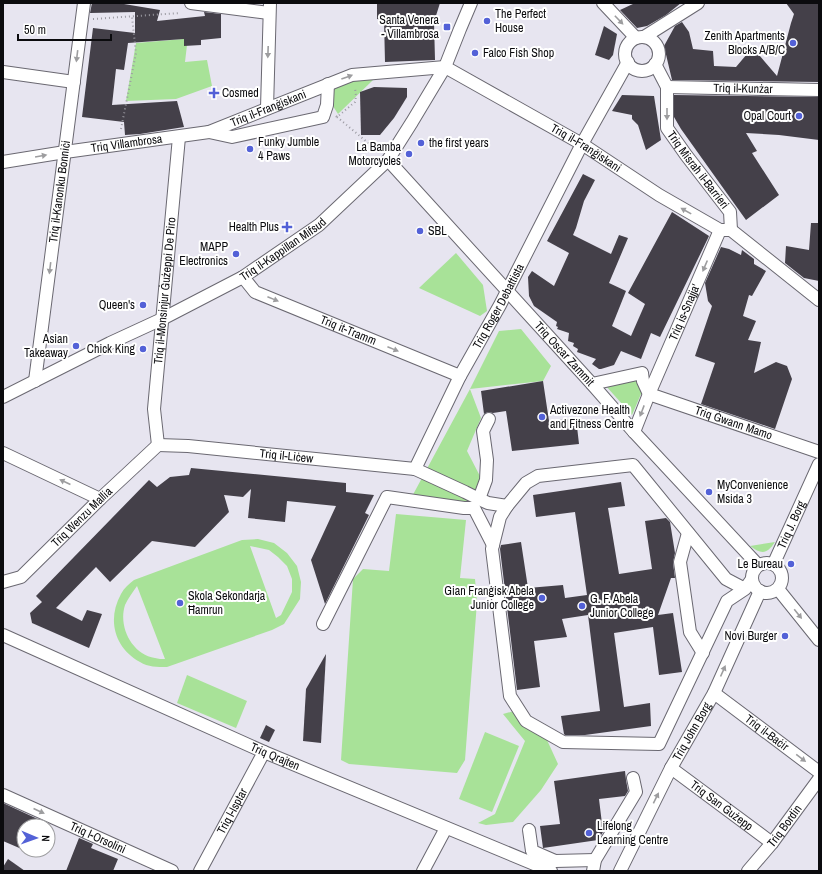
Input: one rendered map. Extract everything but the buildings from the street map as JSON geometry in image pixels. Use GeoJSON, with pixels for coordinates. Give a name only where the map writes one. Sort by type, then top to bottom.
{"type":"FeatureCollection","features":[{"type":"Feature","properties":{"kind":"street","name":"Triq il-Kanonku Bonniċi"},"geometry":{"type":"LineString","coordinates":[[35,381],[84,3]]}},
{"type":"Feature","properties":{"kind":"street"},"geometry":{"type":"LineString","coordinates":[[191,3],[270,8],[267,108]]}},
{"type":"Feature","properties":{"kind":"street","name":"Triq il-Kappillan Mifsud"},"geometry":{"type":"LineString","coordinates":[[3,397],[162,319],[243,277],[319,225],[388,160],[445,67],[472,3]]}},
{"type":"Feature","properties":{"kind":"street"},"geometry":{"type":"LineString","coordinates":[[602,3],[640,37],[648,38],[655,43],[658,48],[658,59],[655,64],[646,70],[636,69],[628,62],[625,52],[630,42],[640,37],[698,3]]}},
{"type":"Feature","properties":{"kind":"street"},"geometry":{"type":"LineString","coordinates":[[655,43],[674,17]]}},
{"type":"Feature","properties":{"kind":"street"},"geometry":{"type":"LineString","coordinates":[[582,144],[628,62]]}},
{"type":"Feature","properties":{"kind":"street","name":"Triq Misraħ il-Barrieri"},"geometry":{"type":"LineString","coordinates":[[655,64],[667,88],[667,128],[686,156],[730,212],[726,230]]}},
{"type":"Feature","properties":{"kind":"street","name":"Triq il-Franġiskani"},"geometry":{"type":"LineString","coordinates":[[179,137],[209,132],[352,75],[445,67],[582,144],[659,195],[726,230],[819,300]]}},
{"type":"Feature","properties":{"kind":"street"},"geometry":{"type":"LineString","coordinates":[[3,72],[74,82]]}},
{"type":"Feature","properties":{"kind":"street"},"geometry":{"type":"LineString","coordinates":[[327,105],[328,84]]}},
{"type":"Feature","properties":{"kind":"street","name":"Triq il-Kunżar"},"geometry":{"type":"LineString","coordinates":[[667,88],[819,90]]}},
{"type":"Feature","properties":{"kind":"street","name":"Triq il-Franġiskani"},"geometry":{"type":"LineString","coordinates":[[209,132],[232,137],[323,117],[327,105]]}},
{"type":"Feature","properties":{"kind":"street","name":"Triq Villambrosa"},"geometry":{"type":"LineString","coordinates":[[3,162],[179,137]]}},
{"type":"Feature","properties":{"kind":"street","name":"Triq il-Monsinjur Ġużeppi De Piro"},"geometry":{"type":"LineString","coordinates":[[158,445],[154,409],[179,137]]}},
{"type":"Feature","properties":{"kind":"street","name":"Triq Roger Debattista"},"geometry":{"type":"LineString","coordinates":[[415,469],[460,376],[500,305],[582,144]]}},
{"type":"Feature","properties":{"kind":"street","name":"Triq Oscar Zammit"},"geometry":{"type":"LineString","coordinates":[[388,160],[634,432],[758,565]]}},
{"type":"Feature","properties":{"kind":"street","name":"Triq is-Snajja'"},"geometry":{"type":"LineString","coordinates":[[634,432],[649,394],[726,230]]}},
{"type":"Feature","properties":{"kind":"street","name":"Triq it-Tramm"},"geometry":{"type":"LineString","coordinates":[[243,277],[255,292],[460,376]]}},
{"type":"Feature","properties":{"kind":"street"},"geometry":{"type":"LineString","coordinates":[[592,384],[642,373],[643,381],[649,394]]}},
{"type":"Feature","properties":{"kind":"street","name":"Triq Ġwann Mamo"},"geometry":{"type":"LineString","coordinates":[[649,394],[819,452]]}},
{"type":"Feature","properties":{"kind":"street"},"geometry":{"type":"LineString","coordinates":[[489,419],[483,431],[487,460],[486,480],[477,504],[493,545]]}},
{"type":"Feature","properties":{"kind":"street","name":"Triq il-Liċew"},"geometry":{"type":"LineString","coordinates":[[158,445],[188,446],[415,469],[465,492],[477,504]]}},
{"type":"Feature","properties":{"kind":"street","name":"Triq Wenzu Mallia"},"geometry":{"type":"LineString","coordinates":[[3,582],[21,577],[100,498],[158,445]]}},
{"type":"Feature","properties":{"kind":"street"},"geometry":{"type":"LineString","coordinates":[[3,453],[100,498]]}},
{"type":"Feature","properties":{"kind":"street","name":"Triq J. Borg"},"geometry":{"type":"LineString","coordinates":[[774,563],[819,464]]}},
{"type":"Feature","properties":{"kind":"street"},"geometry":{"type":"LineString","coordinates":[[758,565],[754,569],[748,584],[727,601],[659,744],[563,742],[526,721],[510,696],[492,549],[500,517],[506,506],[526,483],[538,476],[633,465],[726,579],[748,584],[753,584],[764,593],[774,592],[781,585],[783,576],[781,570],[774,563],[768,562],[758,565]]}},
{"type":"Feature","properties":{"kind":"street"},"geometry":{"type":"LineString","coordinates":[[323,624],[387,497],[464,508],[477,504],[488,503],[506,506]]}},
{"type":"Feature","properties":{"kind":"street"},"geometry":{"type":"LineString","coordinates":[[688,533],[680,562],[690,632],[702,653]]}},
{"type":"Feature","properties":{"kind":"street"},"geometry":{"type":"LineString","coordinates":[[778,589],[819,640]]}},
{"type":"Feature","properties":{"kind":"street","name":"Triq John Borg"},"geometry":{"type":"LineString","coordinates":[[620,871],[671,768],[714,693],[760,591]]}},
{"type":"Feature","properties":{"kind":"street","name":"Triq Qrajten"},"geometry":{"type":"LineString","coordinates":[[3,635],[264,752],[551,871]]}},
{"type":"Feature","properties":{"kind":"street","name":"Triq il-Baċir"},"geometry":{"type":"LineString","coordinates":[[714,693],[819,772]]}},
{"type":"Feature","properties":{"kind":"street","name":"Triq l-Isptar"},"geometry":{"type":"LineString","coordinates":[[200,871],[264,752]]}},
{"type":"Feature","properties":{"kind":"street","name":"Triq San Ġużepp"},"geometry":{"type":"LineString","coordinates":[[671,768],[772,843]]}},
{"type":"Feature","properties":{"kind":"street"},"geometry":{"type":"LineString","coordinates":[[529,830],[532,851],[555,861],[594,866],[636,792],[633,778]]}},
{"type":"Feature","properties":{"kind":"street","name":"Triq Bordin"},"geometry":{"type":"LineString","coordinates":[[748,871],[772,843],[819,779]]}},
{"type":"Feature","properties":{"kind":"street","name":"Triq l-Orsolini"},"geometry":{"type":"LineString","coordinates":[[3,795],[172,871]]}},
{"type":"Feature","properties":{"kind":"street"},"geometry":{"type":"LineString","coordinates":[[423,871],[446,828]]}},
{"type":"Feature","properties":{"kind":"path"},"geometry":{"type":"LineString","coordinates":[[93,19],[180,13]]}},
{"type":"Feature","properties":{"kind":"path"},"geometry":{"type":"LineString","coordinates":[[121,128],[136,53],[132,17]]}},
{"type":"Feature","properties":{"kind":"path"},"geometry":{"type":"LineString","coordinates":[[337,117],[355,102],[356,96],[352,75]]}},
{"type":"Feature","properties":{"kind":"path"},"geometry":{"type":"LineString","coordinates":[[327,105],[337,117],[388,160]]}},
{"type":"Feature","properties":{"kind":"green space"},"geometry":{"type":"Polygon","coordinates":[[[184,39],[185,46],[187,45],[185,62],[207,60],[212,86],[176,99],[126,101],[136,43],[184,39]]]}},
{"type":"Feature","properties":{"kind":"green space"},"geometry":{"type":"Polygon","coordinates":[[[366,75],[373,80],[338,114],[331,103],[330,87],[366,75]]]}},
{"type":"Feature","properties":{"kind":"green space"},"geometry":{"type":"Polygon","coordinates":[[[456,253],[483,285],[487,311],[480,316],[419,288],[456,253]]]}},
{"type":"Feature","properties":{"kind":"green space"},"geometry":{"type":"Polygon","coordinates":[[[521,329],[551,366],[543,381],[470,389],[499,331],[521,329]]]}},
{"type":"Feature","properties":{"kind":"green space"},"geometry":{"type":"Polygon","coordinates":[[[638,379],[644,387],[632,415],[605,385],[638,379]]]}},
{"type":"Feature","properties":{"kind":"green space"},"geometry":{"type":"Polygon","coordinates":[[[470,389],[481,418],[467,451],[482,480],[462,513],[409,502],[470,389]]]}},
{"type":"Feature","properties":{"kind":"green space"},"geometry":{"type":"Polygon","coordinates":[[[396,514],[466,520],[460,578],[475,579],[477,602],[465,760],[457,773],[349,764],[341,760],[353,579],[363,569],[389,571],[396,514]]]}},
{"type":"Feature","properties":{"kind":"green space"},"geometry":{"type":"Polygon","coordinates":[[[258,539],[274,543],[287,553],[297,566],[301,582],[300,599],[284,624],[272,630],[167,667],[143,664],[124,649],[116,632],[114,613],[121,594],[128,585],[134,580],[242,540],[258,539]],[[250,546],[276,618],[281,615],[292,592],[292,579],[287,566],[278,557],[269,550],[250,546]],[[137,586],[125,605],[123,613],[125,630],[134,645],[140,651],[157,659],[165,659],[137,586]]]}},
{"type":"Feature","properties":{"kind":"green space"},"geometry":{"type":"Polygon","coordinates":[[[775,542],[767,551],[764,552],[758,551],[750,546],[775,542]]]}},
{"type":"Feature","properties":{"kind":"green space"},"geometry":{"type":"Polygon","coordinates":[[[187,675],[247,701],[236,728],[177,703],[187,675]]]}},
{"type":"Feature","properties":{"kind":"green space"},"geometry":{"type":"Polygon","coordinates":[[[514,711],[547,740],[558,764],[541,790],[513,822],[486,825],[478,823],[495,814],[525,741],[503,714],[514,711]]]}},
{"type":"Feature","properties":{"kind":"green space"},"geometry":{"type":"Polygon","coordinates":[[[485,732],[519,746],[492,812],[459,799],[485,732]]]}},
{"type":"Feature","properties":{"kind":"place","name":"The Perfect House"},"geometry":{"type":"Point","coordinates":[487,21]}},
{"type":"Feature","properties":{"kind":"place","name":"Santa Venera - Villambrosa"},"geometry":{"type":"Point","coordinates":[447,27]}},
{"type":"Feature","properties":{"kind":"place","name":"Zenith Apartments Blocks A/B/C"},"geometry":{"type":"Point","coordinates":[793,43]}},
{"type":"Feature","properties":{"kind":"place","name":"Falco Fish Shop"},"geometry":{"type":"Point","coordinates":[475,53]}},
{"type":"Feature","properties":{"kind":"place","name":"Cosmed"},"geometry":{"type":"Point","coordinates":[214,93]}},
{"type":"Feature","properties":{"kind":"place","name":"Opal Court"},"geometry":{"type":"Point","coordinates":[799,116]}},
{"type":"Feature","properties":{"kind":"place","name":"the first years"},"geometry":{"type":"Point","coordinates":[421,143]}},
{"type":"Feature","properties":{"kind":"place","name":"Funky Jumble 4 Paws"},"geometry":{"type":"Point","coordinates":[250,149]}},
{"type":"Feature","properties":{"kind":"place","name":"La Bamba Motorcycles"},"geometry":{"type":"Point","coordinates":[409,154]}},
{"type":"Feature","properties":{"kind":"place","name":"Health Plus"},"geometry":{"type":"Point","coordinates":[287,227]}},
{"type":"Feature","properties":{"kind":"place","name":"SBL"},"geometry":{"type":"Point","coordinates":[420,231]}},
{"type":"Feature","properties":{"kind":"place","name":"MAPP Electronics"},"geometry":{"type":"Point","coordinates":[236,254]}},
{"type":"Feature","properties":{"kind":"place","name":"Queen's"},"geometry":{"type":"Point","coordinates":[143,305]}},
{"type":"Feature","properties":{"kind":"place","name":"Asian Takeaway"},"geometry":{"type":"Point","coordinates":[76,346]}},
{"type":"Feature","properties":{"kind":"place","name":"Chick King"},"geometry":{"type":"Point","coordinates":[143,349]}},
{"type":"Feature","properties":{"kind":"place","name":"Activezone Health and Fitness Centre"},"geometry":{"type":"Point","coordinates":[542,417]}},
{"type":"Feature","properties":{"kind":"place","name":"MyConvenience Msida 3"},"geometry":{"type":"Point","coordinates":[709,492]}},
{"type":"Feature","properties":{"kind":"place","name":"Le Bureau"},"geometry":{"type":"Point","coordinates":[791,564]}},
{"type":"Feature","properties":{"kind":"place","name":"Gian Franġisk Abela Junior College"},"geometry":{"type":"Point","coordinates":[542,598]}},
{"type":"Feature","properties":{"kind":"place","name":"Skola Sekondarja Ħamrun"},"geometry":{"type":"Point","coordinates":[180,603]}},
{"type":"Feature","properties":{"kind":"place","name":"G. F. Abela Junior College"},"geometry":{"type":"Point","coordinates":[582,606]}},
{"type":"Feature","properties":{"kind":"place","name":"Novi Burger"},"geometry":{"type":"Point","coordinates":[785,636]}},
{"type":"Feature","properties":{"kind":"place","name":"Lifelong Learning Centre"},"geometry":{"type":"Point","coordinates":[589,833]}}]}
